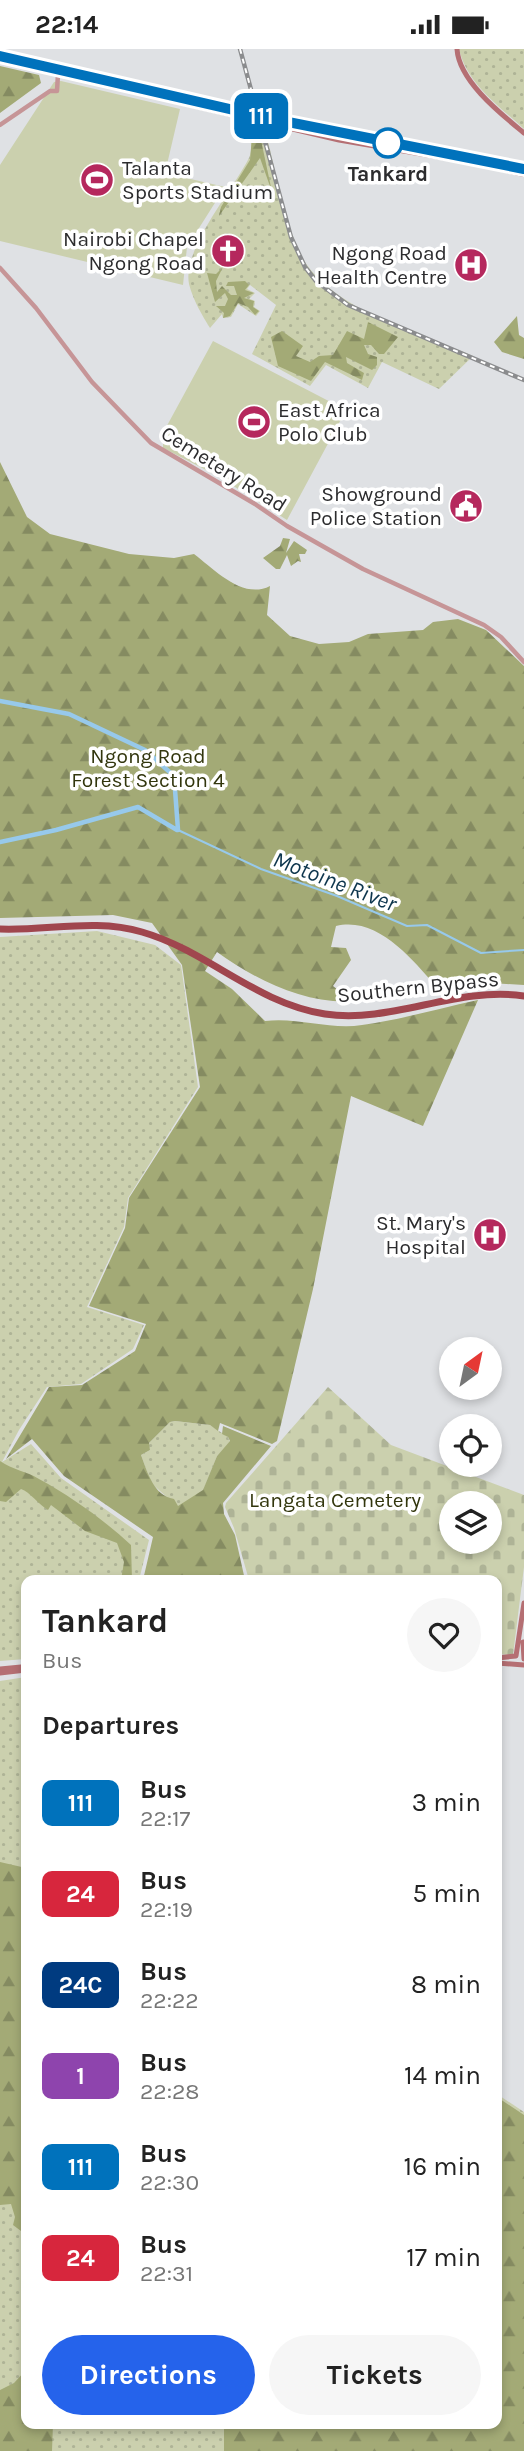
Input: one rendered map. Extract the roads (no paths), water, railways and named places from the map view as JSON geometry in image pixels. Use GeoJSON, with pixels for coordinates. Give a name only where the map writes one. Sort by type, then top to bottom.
{"type":"FeatureCollection","features":[{"type":"Feature","properties":{"kind":"highway","name":"Southern Bypass"},"geometry":{"type":"LineString","coordinates":[[0,927],[90,920],[142,928],[195,950],[273,995],[330,1010],[375,1009],[472,991],[524,994]]}},
{"type":"Feature","properties":{"kind":"main road"},"geometry":{"type":"LineString","coordinates":[[457,49],[458,59],[471,81],[524,133]]}},
{"type":"Feature","properties":{"kind":"main road"},"geometry":{"type":"LineString","coordinates":[[0,58],[140,95],[524,173]]}},
{"type":"Feature","properties":{"kind":"main road"},"geometry":{"type":"LineString","coordinates":[[0,58],[132,85],[255,118]]}},
{"type":"Feature","properties":{"kind":"main road"},"geometry":{"type":"LineString","coordinates":[[116,82],[120,86],[119,90]]}},
{"type":"Feature","properties":{"kind":"main road"},"geometry":{"type":"LineString","coordinates":[[132,85],[132,91],[140,95]]}},
{"type":"Feature","properties":{"kind":"main road"},"geometry":{"type":"LineString","coordinates":[[473,161],[524,173]]}},
{"type":"Feature","properties":{"kind":"main road"},"geometry":{"type":"LineString","coordinates":[[521,1656],[524,1603]]}},
{"type":"Feature","properties":{"kind":"main road"},"geometry":{"type":"LineString","coordinates":[[521,1656],[524,1628]]}},
{"type":"Feature","properties":{"kind":"main road"},"geometry":{"type":"LineString","coordinates":[[502,1660],[521,1656]]}},
{"type":"Feature","properties":{"kind":"main road"},"geometry":{"type":"LineString","coordinates":[[502,1661],[521,1656]]}},
{"type":"Feature","properties":{"kind":"main road"},"geometry":{"type":"LineString","coordinates":[[0,1671],[21,1669]]}},
{"type":"Feature","properties":{"kind":"street"},"geometry":{"type":"LineString","coordinates":[[0,125],[50,91],[57,91],[58,74]]}},
{"type":"Feature","properties":{"kind":"street","name":"Cemetery Road"},"geometry":{"type":"LineString","coordinates":[[0,268],[36,308],[92,381],[144,436],[287,526],[407,591],[484,625],[501,637],[524,662]]}},
{"type":"Feature","properties":{"kind":"waterway"},"geometry":{"type":"LineString","coordinates":[[0,701],[69,714],[145,750],[174,776],[178,830]]}},
{"type":"Feature","properties":{"kind":"waterway"},"geometry":{"type":"LineString","coordinates":[[0,842],[56,830],[138,807],[177,830]]}},
{"type":"Feature","properties":{"kind":"waterway","name":"Motoine River"},"geometry":{"type":"LineString","coordinates":[[178,830],[261,869],[337,896],[407,926],[427,925],[481,953],[524,950]]}},
{"type":"Feature","properties":{"kind":"railway"},"geometry":{"type":"LineString","coordinates":[[240,49],[291,237],[305,267],[316,281],[348,305],[524,380]]}},
{"type":"Feature","properties":{"kind":"place","name":"Tankard"},"geometry":{"type":"Point","coordinates":[388,143]}},
{"type":"Feature","properties":{"kind":"place","name":"Talanta Sports Stadium"},"geometry":{"type":"Point","coordinates":[97,180]}},
{"type":"Feature","properties":{"kind":"place","name":"Nairobi Chapel Ngong Road"},"geometry":{"type":"Point","coordinates":[228,251]}},
{"type":"Feature","properties":{"kind":"place","name":"Ngong Road Health Centre"},"geometry":{"type":"Point","coordinates":[471,265]}},
{"type":"Feature","properties":{"kind":"place","name":"East Africa Polo Club"},"geometry":{"type":"Point","coordinates":[254,422]}},
{"type":"Feature","properties":{"kind":"place","name":"Showground Police Station"},"geometry":{"type":"Point","coordinates":[466,506]}},
{"type":"Feature","properties":{"kind":"place","name":"St. Mary's Hospital"},"geometry":{"type":"Point","coordinates":[490,1235]}},
{"type":"Feature","properties":{"kind":"park label","name":"Ngong Road Forest Section 4"},"geometry":{"type":"Point","coordinates":[148,768]}},
{"type":"Feature","properties":{"kind":"park label","name":"Langata Cemetery"},"geometry":{"type":"Point","coordinates":[335,1500]}}]}
